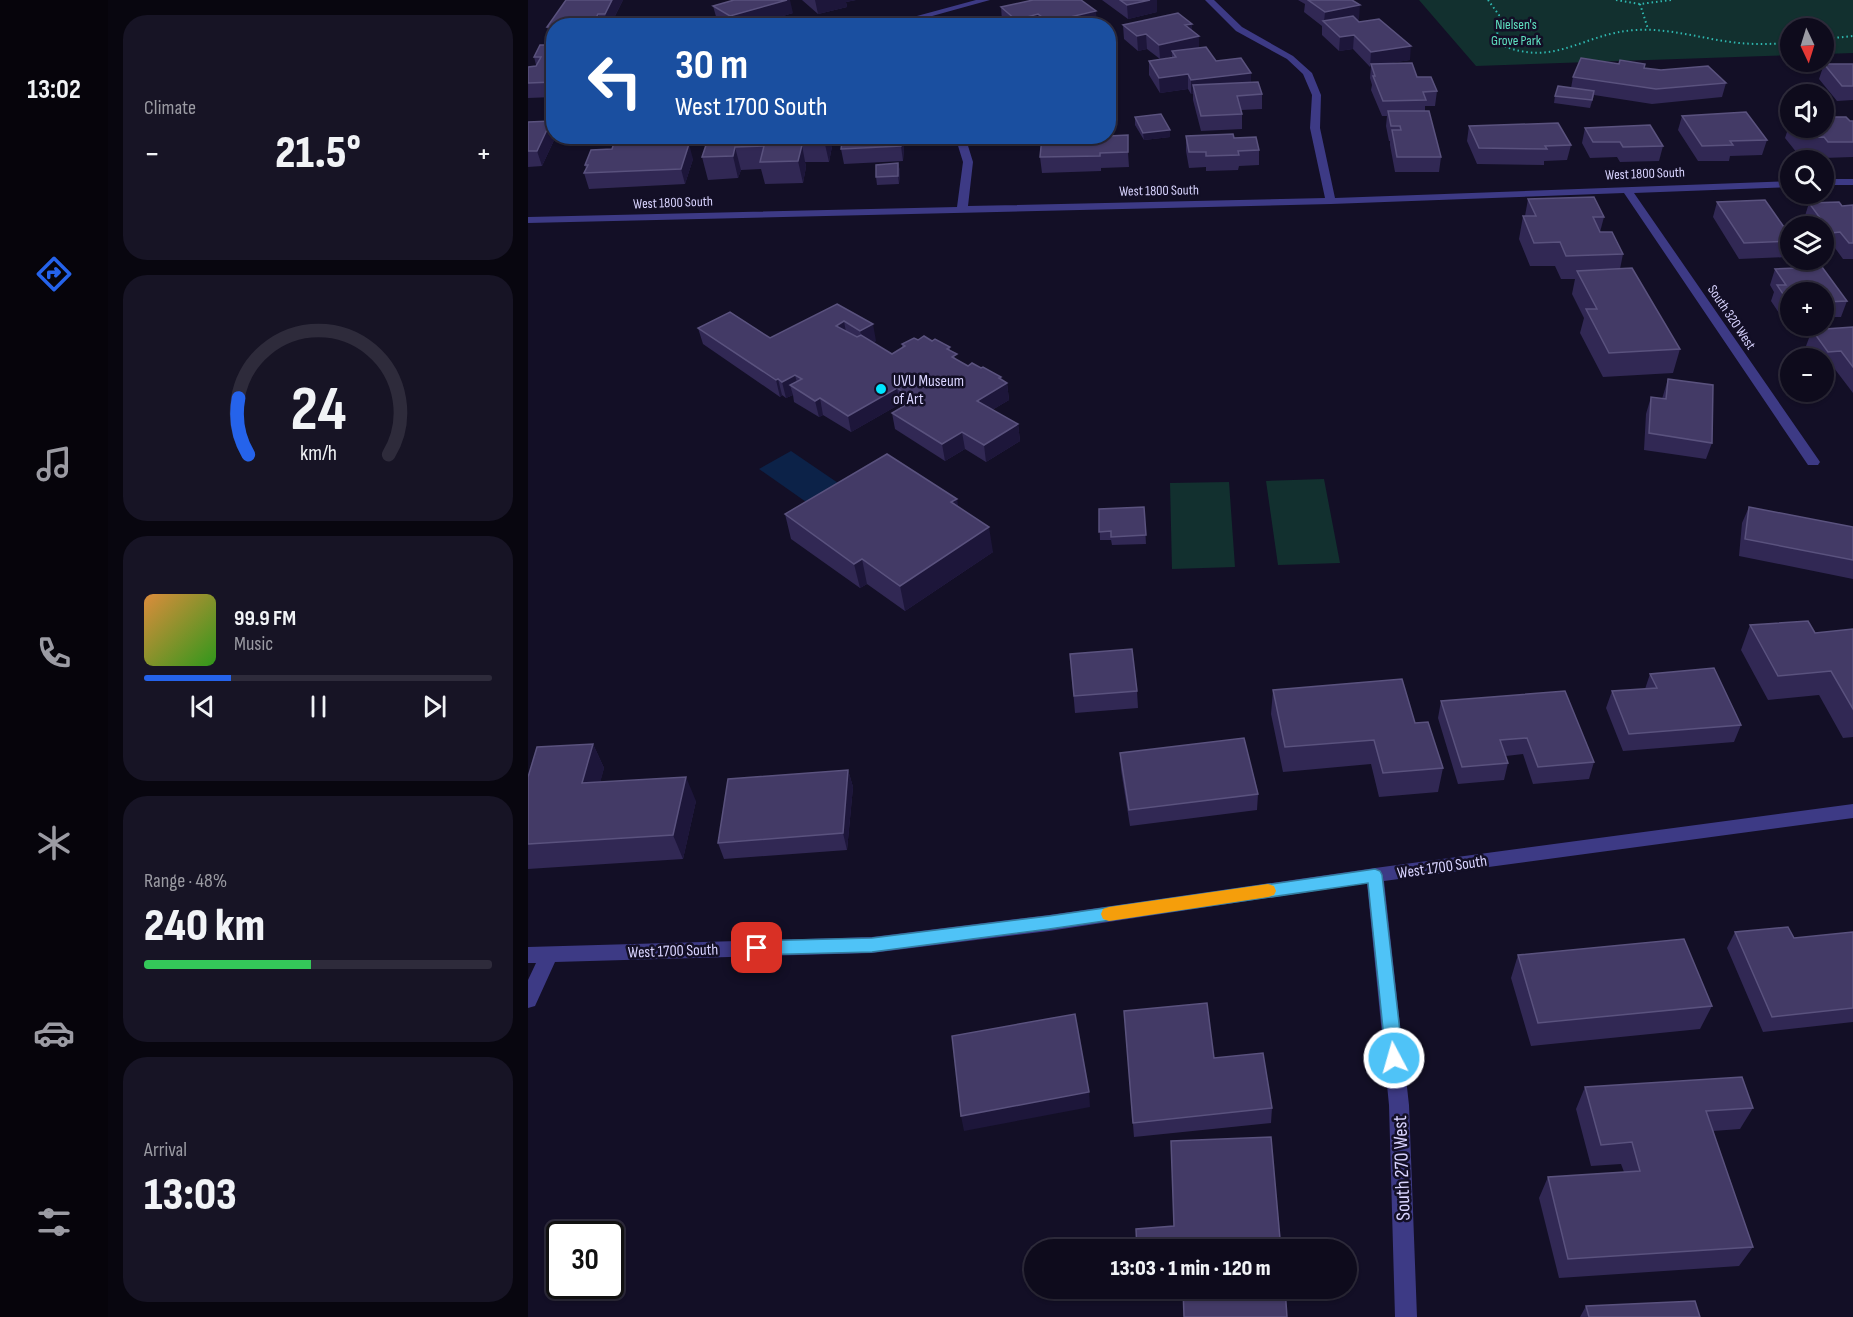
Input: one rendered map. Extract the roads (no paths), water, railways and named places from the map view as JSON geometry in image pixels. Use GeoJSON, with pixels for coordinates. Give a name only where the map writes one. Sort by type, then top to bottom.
{"type":"FeatureCollection","features":[{"type":"Feature","properties":{"kind":"street"},"geometry":{"type":"LineString","coordinates":[[915,18],[986,0]]}},
{"type":"Feature","properties":{"kind":"street"},"geometry":{"type":"LineString","coordinates":[[1209,0],[1239,29],[1283,53],[1301,66],[1313,82],[1319,103],[1315,124],[1319,154],[1331,201]]}},
{"type":"Feature","properties":{"kind":"street"},"geometry":{"type":"LineString","coordinates":[[962,209],[969,162],[963,144]]}},
{"type":"Feature","properties":{"kind":"street"},"geometry":{"type":"LineString","coordinates":[[1834,183],[1853,182]]}},
{"type":"Feature","properties":{"kind":"street","name":"West 1800 South"},"geometry":{"type":"LineString","coordinates":[[528,220],[1331,201],[1780,184]]}},
{"type":"Feature","properties":{"kind":"street","name":"South 320 West"},"geometry":{"type":"LineString","coordinates":[[1626,189],[1814,462]]}},
{"type":"Feature","properties":{"kind":"street","name":"West 1700 South"},"geometry":{"type":"LineString","coordinates":[[528,955],[872,945],[1049,923],[1375,875],[1853,811]]}},
{"type":"Feature","properties":{"kind":"street","name":"South 270 West"},"geometry":{"type":"LineString","coordinates":[[1375,875],[1400,1105],[1406,1317]]}},
{"type":"Feature","properties":{"kind":"street"},"geometry":{"type":"LineString","coordinates":[[528,1000],[550,954]]}},
{"type":"Feature","properties":{"kind":"water"},"geometry":{"type":"Polygon","coordinates":[[[791,451],[841,485],[809,504],[759,469],[791,451]]]}},
{"type":"Feature","properties":{"kind":"place","name":"UVU Museum of Art"},"geometry":{"type":"Point","coordinates":[881,389]}},
{"type":"Feature","properties":{"kind":"park label","name":"Nielsen's Grove Park"},"geometry":{"type":"Point","coordinates":[1516,32]}}]}
